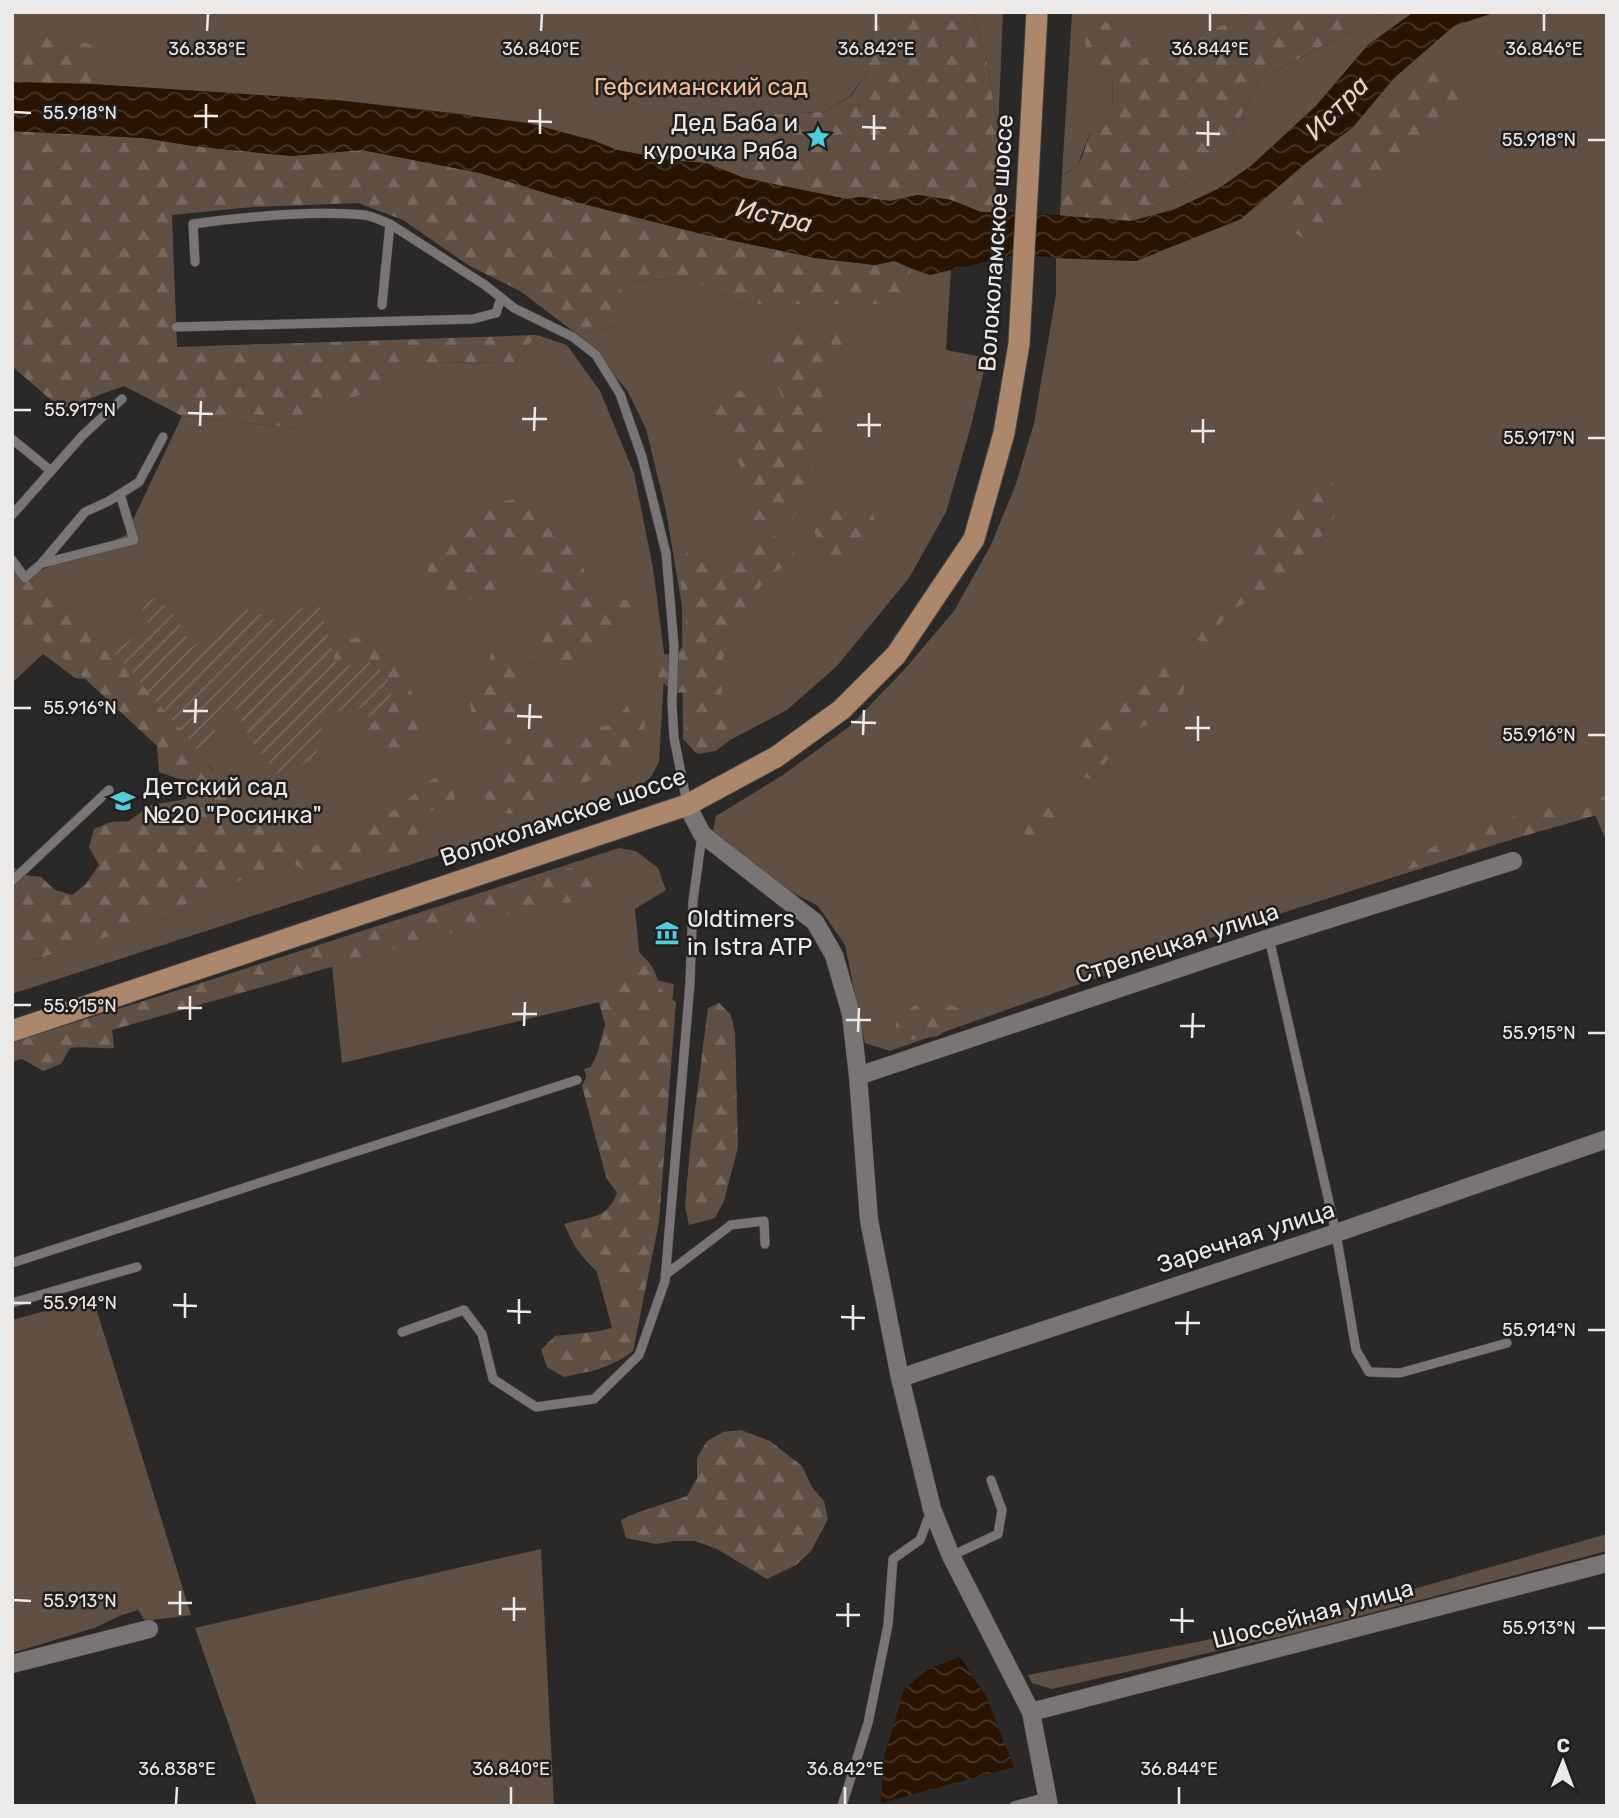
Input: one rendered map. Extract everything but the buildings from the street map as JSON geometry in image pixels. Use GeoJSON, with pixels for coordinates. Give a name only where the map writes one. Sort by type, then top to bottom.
{"type":"FeatureCollection","features":[{"type":"Feature","properties":{"kind":"main road","name":"Волоколамское шоссе"},"geometry":{"type":"LineString","coordinates":[[12,1031],[687,805],[776,757],[841,710],[896,655],[974,539],[1003,433],[1019,344],[1037,12]]}},
{"type":"Feature","properties":{"kind":"street"},"geometry":{"type":"LineString","coordinates":[[687,805],[702,834],[815,922],[834,955],[850,1014],[858,1076],[869,1220],[900,1378],[932,1509],[950,1556],[1031,1712],[1048,1802]]}},
{"type":"Feature","properties":{"kind":"street","name":"Стрелецкая улица"},"geometry":{"type":"LineString","coordinates":[[858,1076],[1269,938],[1513,861]]}},
{"type":"Feature","properties":{"kind":"street","name":"Заречная улица"},"geometry":{"type":"LineString","coordinates":[[900,1378],[1336,1233],[1607,1139]]}},
{"type":"Feature","properties":{"kind":"street","name":"Шоссейная улица"},"geometry":{"type":"LineString","coordinates":[[1031,1712],[1607,1563]]}},
{"type":"Feature","properties":{"kind":"street"},"geometry":{"type":"LineString","coordinates":[[12,1664],[149,1629]]}},
{"type":"Feature","properties":{"kind":"lane"},"geometry":{"type":"LineString","coordinates":[[195,262],[193,224],[228,219],[367,215],[390,224],[458,267],[514,308],[573,337],[596,355],[620,394],[642,457],[666,553],[674,646],[674,738],[687,805]]}},
{"type":"Feature","properties":{"kind":"lane"},"geometry":{"type":"LineString","coordinates":[[382,305],[390,224]]}},
{"type":"Feature","properties":{"kind":"lane"},"geometry":{"type":"LineString","coordinates":[[176,327],[473,319],[496,313],[501,298]]}},
{"type":"Feature","properties":{"kind":"lane"},"geometry":{"type":"LineString","coordinates":[[12,515],[82,436],[122,400]]}},
{"type":"Feature","properties":{"kind":"lane"},"geometry":{"type":"LineString","coordinates":[[12,560],[25,578],[42,564],[85,512],[139,482],[163,437]]}},
{"type":"Feature","properties":{"kind":"lane"},"geometry":{"type":"LineString","coordinates":[[12,439],[51,471]]}},
{"type":"Feature","properties":{"kind":"lane"},"geometry":{"type":"LineString","coordinates":[[42,564],[134,540],[120,494]]}},
{"type":"Feature","properties":{"kind":"lane"},"geometry":{"type":"LineString","coordinates":[[12,881],[109,790]]}},
{"type":"Feature","properties":{"kind":"lane"},"geometry":{"type":"LineString","coordinates":[[402,1332],[464,1310],[482,1334],[493,1379],[536,1407],[594,1399],[639,1355],[666,1275],[690,983],[693,901],[702,834]]}},
{"type":"Feature","properties":{"kind":"lane"},"geometry":{"type":"LineString","coordinates":[[1269,938],[1336,1233],[1356,1350],[1369,1372],[1400,1373],[1507,1343]]}},
{"type":"Feature","properties":{"kind":"lane"},"geometry":{"type":"LineString","coordinates":[[12,1263],[577,1080]]}},
{"type":"Feature","properties":{"kind":"lane"},"geometry":{"type":"LineString","coordinates":[[666,1275],[731,1225],[764,1222],[765,1244]]}},
{"type":"Feature","properties":{"kind":"lane"},"geometry":{"type":"LineString","coordinates":[[12,1303],[137,1267]]}},
{"type":"Feature","properties":{"kind":"lane"},"geometry":{"type":"LineString","coordinates":[[950,1556],[998,1534],[1002,1510],[991,1480]]}},
{"type":"Feature","properties":{"kind":"lane"},"geometry":{"type":"LineString","coordinates":[[842,1806],[871,1711],[888,1625],[894,1559],[920,1540],[932,1509]]}},
{"type":"Feature","properties":{"kind":"lane"},"geometry":{"type":"LineString","coordinates":[[1014,1806],[1048,1802]]}},
{"type":"Feature","properties":{"kind":"green space","name":"Гефсиманский сад"},"geometry":{"type":"Polygon","coordinates":[[[12,12],[876,12],[866,75],[849,97],[823,112],[773,114],[744,178],[706,163],[617,150],[592,140],[462,114],[336,100],[90,84],[12,82],[12,12]]]}},
{"type":"Feature","properties":{"kind":"green space"},"geometry":{"type":"Polygon","coordinates":[[[876,12],[972,12],[987,61],[998,133],[995,212],[980,212],[951,200],[918,195],[890,201],[860,197],[847,199],[744,178],[773,114],[823,112],[850,97],[866,75],[876,12]]]}},
{"type":"Feature","properties":{"kind":"green space"},"geometry":{"type":"Polygon","coordinates":[[[972,12],[1003,12],[998,133],[987,61],[972,12]]]}},
{"type":"Feature","properties":{"kind":"green space"},"geometry":{"type":"Polygon","coordinates":[[[1072,12],[1253,12],[1113,72],[1112,112],[1090,133],[1077,166],[1062,175],[1072,12]]]}},
{"type":"Feature","properties":{"kind":"green space"},"geometry":{"type":"Polygon","coordinates":[[[1253,12],[1388,12],[1260,79],[1225,148],[1166,199],[1131,221],[1060,216],[1062,175],[1076,166],[1092,130],[1103,116],[1112,111],[1113,79],[1108,80],[1091,73],[1084,36],[1094,20],[1124,24],[1136,54],[1133,63],[1253,12]]]}},
{"type":"Feature","properties":{"kind":"green space"},"geometry":{"type":"Polygon","coordinates":[[[1388,12],[1414,12],[1368,45],[1316,106],[1251,166],[1218,189],[1173,210],[1131,221],[1166,199],[1225,148],[1260,79],[1388,12]]]}},
{"type":"Feature","properties":{"kind":"green space"},"geometry":{"type":"Polygon","coordinates":[[[1496,12],[1607,12],[1607,842],[1594,813],[1270,917],[890,1051],[865,1043],[845,945],[818,906],[730,859],[711,841],[716,816],[783,775],[850,726],[903,671],[954,611],[991,545],[1016,484],[1034,423],[1056,295],[1056,258],[1136,261],[1307,162],[1353,127],[1394,78],[1454,25],[1496,12]]]}},
{"type":"Feature","properties":{"kind":"green space"},"geometry":{"type":"Polygon","coordinates":[[[12,31],[107,47],[90,84],[12,82],[12,31]]]}},
{"type":"Feature","properties":{"kind":"green space"},"geometry":{"type":"Polygon","coordinates":[[[1436,64],[1452,72],[1461,89],[1453,114],[1435,118],[1417,160],[1380,171],[1365,182],[1307,240],[1291,231],[1284,213],[1295,196],[1378,122],[1393,94],[1414,75],[1436,64]]]}},
{"type":"Feature","properties":{"kind":"green space"},"geometry":{"type":"Polygon","coordinates":[[[12,131],[144,138],[291,156],[362,150],[480,173],[572,201],[702,234],[815,258],[875,265],[894,261],[912,269],[903,293],[879,304],[743,304],[685,277],[621,283],[621,324],[578,335],[520,291],[468,265],[403,220],[358,203],[252,207],[172,215],[177,347],[537,335],[515,362],[423,363],[293,428],[182,416],[124,386],[61,409],[12,366],[12,131]]]}},
{"type":"Feature","properties":{"kind":"green space"},"geometry":{"type":"Polygon","coordinates":[[[912,269],[930,275],[951,269],[946,350],[987,358],[946,512],[909,578],[837,666],[787,710],[717,747],[696,753],[683,739],[682,606],[666,511],[646,429],[627,390],[578,335],[621,324],[620,283],[685,277],[743,304],[903,293],[912,269]]]}},
{"type":"Feature","properties":{"kind":"green space"},"geometry":{"type":"Polygon","coordinates":[[[831,324],[843,340],[839,359],[829,374],[822,435],[814,452],[812,465],[820,482],[790,524],[771,523],[753,527],[748,514],[740,465],[715,413],[723,397],[740,391],[757,397],[764,413],[782,417],[784,400],[775,383],[772,368],[774,350],[768,332],[786,326],[802,335],[804,352],[815,331],[831,324]]]}},
{"type":"Feature","properties":{"kind":"green space"},"geometry":{"type":"Polygon","coordinates":[[[537,335],[567,345],[600,391],[634,473],[653,568],[665,660],[659,762],[651,777],[631,793],[12,994],[12,948],[16,953],[35,960],[116,933],[271,851],[198,750],[140,685],[75,678],[43,654],[12,683],[12,582],[126,535],[182,416],[293,428],[423,363],[515,362],[537,335]]]}},
{"type":"Feature","properties":{"kind":"green space"},"geometry":{"type":"Polygon","coordinates":[[[1318,471],[1333,481],[1335,515],[1325,533],[1273,584],[1227,614],[1208,642],[1189,639],[1197,622],[1227,589],[1241,579],[1249,567],[1253,548],[1305,483],[1318,471]]]}},
{"type":"Feature","properties":{"kind":"green space"},"geometry":{"type":"Polygon","coordinates":[[[516,498],[528,499],[542,511],[575,551],[590,583],[602,598],[620,597],[637,606],[635,625],[610,641],[592,642],[567,663],[549,669],[533,659],[528,641],[540,627],[567,610],[557,593],[541,581],[516,550],[497,555],[496,590],[459,603],[435,589],[428,576],[430,560],[441,539],[461,518],[516,498]]]}},
{"type":"Feature","properties":{"kind":"green space"},"geometry":{"type":"Polygon","coordinates":[[[870,508],[876,534],[870,546],[850,564],[831,562],[819,548],[814,530],[838,509],[870,508]]]}},
{"type":"Feature","properties":{"kind":"green space"},"geometry":{"type":"Polygon","coordinates":[[[774,536],[791,543],[795,555],[782,568],[768,576],[728,633],[728,645],[723,658],[721,703],[731,739],[716,751],[698,754],[688,738],[685,724],[690,692],[673,693],[656,674],[660,655],[678,653],[688,638],[678,562],[691,549],[722,572],[748,558],[756,541],[774,536]]]}},
{"type":"Feature","properties":{"kind":"green space"},"geometry":{"type":"Polygon","coordinates":[[[12,568],[126,658],[201,730],[210,768],[250,804],[294,851],[342,836],[387,815],[445,772],[454,787],[455,804],[437,808],[421,816],[418,833],[407,848],[320,879],[290,862],[271,867],[113,935],[12,967],[12,866],[24,875],[41,877],[55,890],[72,895],[86,884],[99,865],[89,847],[94,829],[111,822],[129,821],[151,805],[187,799],[185,781],[159,772],[157,746],[34,631],[12,641],[12,568]]]}},
{"type":"Feature","properties":{"kind":"green space"},"geometry":{"type":"Polygon","coordinates":[[[158,598],[175,616],[192,647],[221,628],[240,607],[285,624],[295,610],[319,604],[337,668],[369,662],[383,673],[390,685],[389,704],[370,725],[367,707],[325,713],[315,758],[279,776],[252,742],[233,704],[208,722],[221,738],[198,750],[114,652],[149,626],[140,601],[158,598]]]}},
{"type":"Feature","properties":{"kind":"green space"},"geometry":{"type":"Polygon","coordinates":[[[359,637],[388,653],[406,681],[427,739],[415,752],[393,750],[371,736],[365,730],[364,684],[339,680],[334,657],[342,640],[359,637]]]}},
{"type":"Feature","properties":{"kind":"green space"},"geometry":{"type":"Polygon","coordinates":[[[492,650],[510,655],[520,671],[523,730],[510,744],[491,746],[475,738],[470,702],[472,679],[488,668],[492,650]]]}},
{"type":"Feature","properties":{"kind":"green space"},"geometry":{"type":"Polygon","coordinates":[[[1153,658],[1168,659],[1185,679],[1183,696],[1164,714],[1122,737],[1104,765],[1099,782],[1081,776],[1074,759],[1074,746],[1087,732],[1104,724],[1119,704],[1152,672],[1153,658]]]}},
{"type":"Feature","properties":{"kind":"green space"},"geometry":{"type":"Polygon","coordinates":[[[631,701],[646,711],[644,729],[632,743],[617,772],[547,794],[515,814],[497,812],[483,796],[484,778],[550,737],[569,738],[593,727],[612,725],[631,701]]]}},
{"type":"Feature","properties":{"kind":"green space"},"geometry":{"type":"Polygon","coordinates":[[[1051,783],[1064,785],[1061,810],[1043,833],[1042,851],[1024,844],[1026,812],[1051,783]]]}},
{"type":"Feature","properties":{"kind":"green space"},"geometry":{"type":"Polygon","coordinates":[[[1607,796],[1607,812],[1388,875],[1380,868],[1543,807],[1607,796]]]}},
{"type":"Feature","properties":{"kind":"green space"},"geometry":{"type":"Polygon","coordinates":[[[619,848],[636,851],[658,868],[666,890],[635,909],[641,971],[656,980],[674,984],[635,1324],[620,1359],[594,1371],[578,1373],[552,1362],[547,1342],[612,1328],[595,1265],[627,1208],[584,1069],[599,1064],[612,999],[342,1063],[331,957],[12,1062],[12,1044],[619,848]]]}},
{"type":"Feature","properties":{"kind":"green space"},"geometry":{"type":"Polygon","coordinates":[[[584,864],[605,885],[593,900],[533,906],[467,928],[112,1030],[114,1048],[70,1048],[61,1064],[43,1071],[22,1059],[12,1058],[12,1042],[584,864]]]}},
{"type":"Feature","properties":{"kind":"green space"},"geometry":{"type":"Polygon","coordinates":[[[639,952],[651,965],[662,990],[676,1002],[659,1222],[633,1351],[609,1365],[564,1377],[547,1367],[541,1350],[555,1336],[612,1330],[615,1314],[615,1301],[608,1284],[577,1249],[564,1224],[602,1213],[608,1209],[617,1193],[606,1177],[582,1086],[597,1054],[605,1025],[596,991],[621,965],[639,952]]]}},
{"type":"Feature","properties":{"kind":"green space"},"geometry":{"type":"Polygon","coordinates":[[[922,1001],[954,1006],[969,1016],[938,1036],[908,1040],[895,1030],[897,1017],[922,1001]]]}},
{"type":"Feature","properties":{"kind":"green space"},"geometry":{"type":"Polygon","coordinates":[[[719,1003],[731,1015],[735,1033],[738,1147],[724,1201],[715,1218],[689,1225],[685,1206],[708,1008],[719,1003]]]}},
{"type":"Feature","properties":{"kind":"green space"},"geometry":{"type":"Polygon","coordinates":[[[93,1298],[191,1615],[145,1621],[138,1610],[94,1628],[12,1653],[12,1320],[93,1298]]]}},
{"type":"Feature","properties":{"kind":"green space"},"geometry":{"type":"Polygon","coordinates":[[[741,1430],[770,1441],[802,1466],[812,1487],[824,1501],[828,1519],[811,1551],[796,1565],[767,1579],[717,1549],[695,1541],[656,1544],[626,1538],[621,1520],[687,1496],[697,1478],[697,1458],[707,1441],[723,1432],[741,1430]]]}},
{"type":"Feature","properties":{"kind":"green space"},"geometry":{"type":"Polygon","coordinates":[[[1607,1534],[1607,1551],[1295,1633],[1052,1689],[1032,1683],[1028,1675],[1294,1623],[1607,1534]]]}},
{"type":"Feature","properties":{"kind":"green space"},"geometry":{"type":"Polygon","coordinates":[[[541,1549],[554,1806],[257,1806],[195,1628],[541,1549]]]}},
{"type":"Feature","properties":{"kind":"water","name":"Истра"},"geometry":{"type":"Polygon","coordinates":[[[1414,12],[1496,12],[1454,26],[1394,78],[1353,127],[1307,162],[1241,219],[1136,261],[1018,254],[930,275],[894,261],[875,265],[815,258],[702,234],[572,201],[480,173],[362,150],[291,156],[144,138],[12,131],[12,82],[90,84],[336,100],[528,123],[592,140],[617,150],[706,163],[744,178],[847,199],[860,197],[890,201],[918,195],[951,200],[981,212],[1018,212],[1131,221],[1173,210],[1218,189],[1251,166],[1316,106],[1368,45],[1414,12]]]}},
{"type":"Feature","properties":{"kind":"water"},"geometry":{"type":"Polygon","coordinates":[[[960,1657],[986,1696],[1014,1767],[881,1803],[884,1757],[904,1689],[928,1669],[960,1657]]]}},
{"type":"Feature","properties":{"kind":"place","name":"Дед Баба и курочка Ряба"},"geometry":{"type":"Point","coordinates":[818,137]}},
{"type":"Feature","properties":{"kind":"place","name":"Детский сад №20 \"Росинка\""},"geometry":{"type":"Point","coordinates":[123,801]}},
{"type":"Feature","properties":{"kind":"place","name":"Oldtimers in Istra ATP"},"geometry":{"type":"Point","coordinates":[667,933]}}]}
